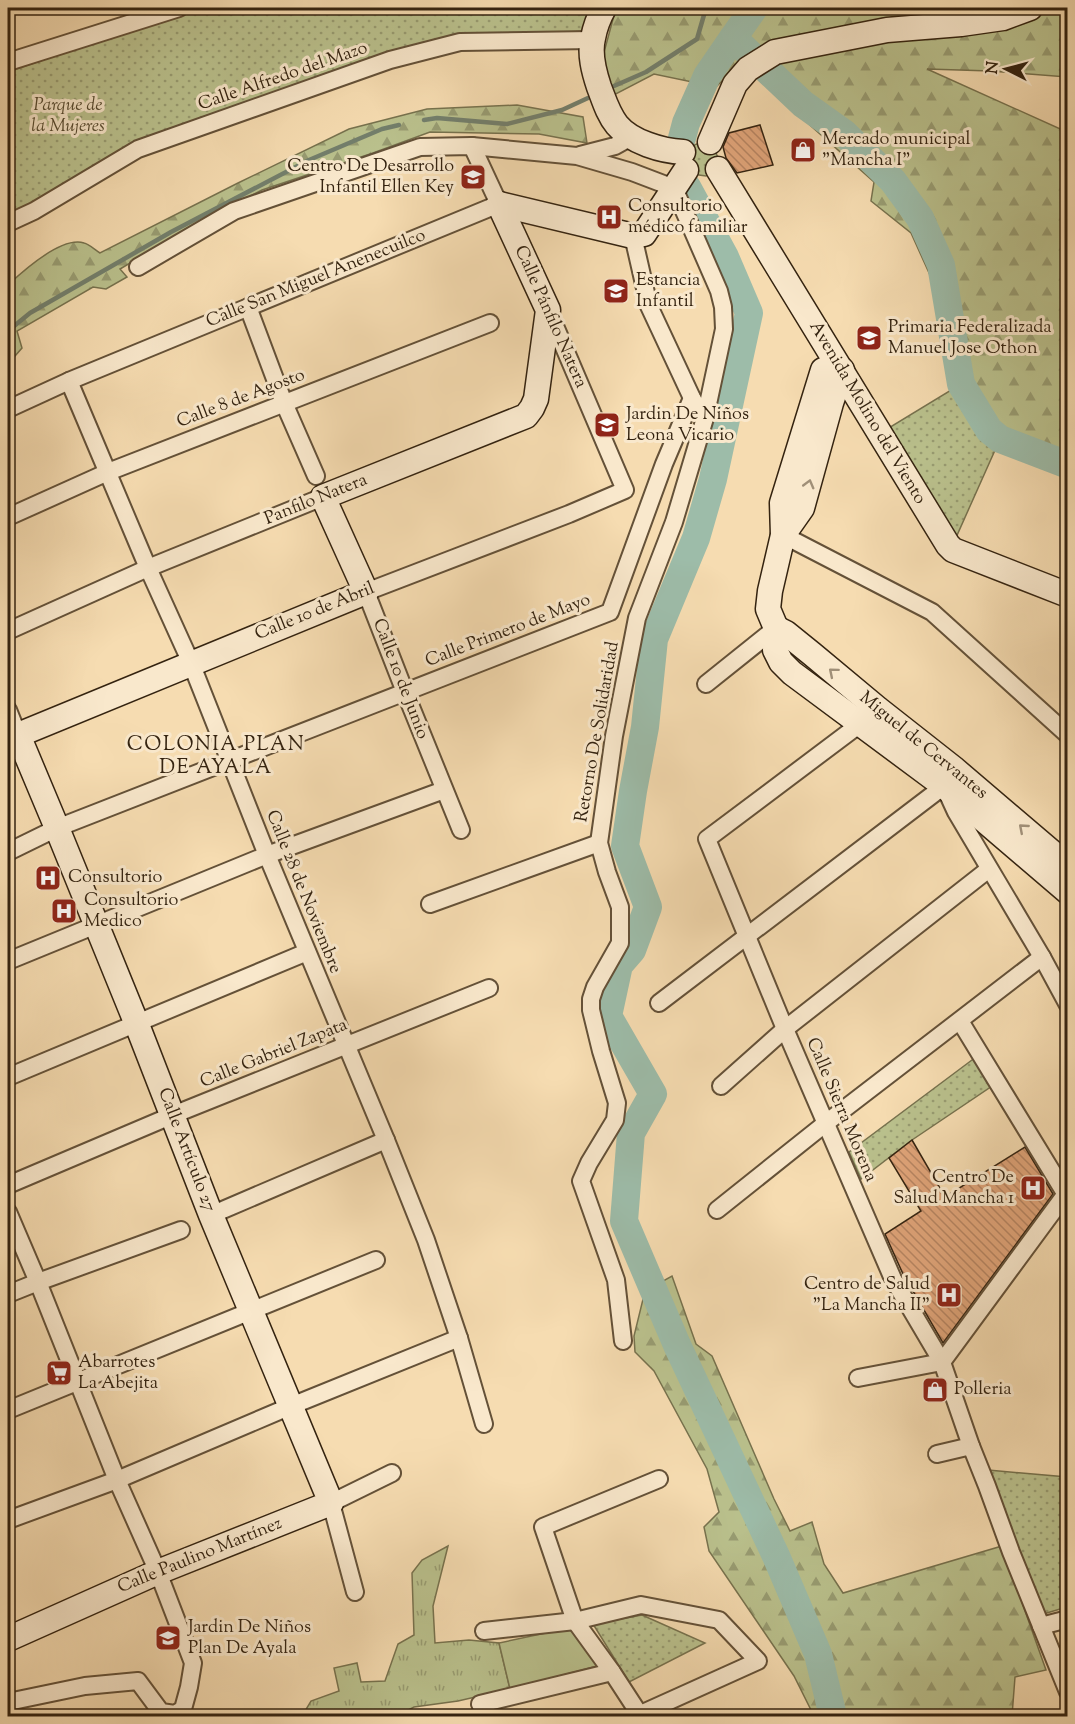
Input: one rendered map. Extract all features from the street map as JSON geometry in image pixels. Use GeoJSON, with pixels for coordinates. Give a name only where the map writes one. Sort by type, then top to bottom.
{"type":"FeatureCollection","features":[{"type":"Feature","properties":{"kind":"street"},"geometry":{"type":"LineString","coordinates":[[604,8],[596,24],[592,40],[592,60],[605,104],[615,123],[622,130],[651,147],[665,150],[693,172]]}},
{"type":"Feature","properties":{"kind":"street"},"geometry":{"type":"LineString","coordinates":[[693,172],[687,145],[701,140],[710,141],[735,84],[748,69],[775,52],[887,30],[1003,18],[1030,8]]}},
{"type":"Feature","properties":{"kind":"street"},"geometry":{"type":"LineString","coordinates":[[8,62],[169,9]]}},
{"type":"Feature","properties":{"kind":"street","name":"Calle Alfredo del Mazo"},"geometry":{"type":"LineString","coordinates":[[8,224],[34,212],[138,149],[390,60],[460,42],[592,40]]}},
{"type":"Feature","properties":{"kind":"street"},"geometry":{"type":"LineString","coordinates":[[577,156],[615,146],[633,136]]}},
{"type":"Feature","properties":{"kind":"street"},"geometry":{"type":"LineString","coordinates":[[138,267],[234,211],[420,147],[472,146],[577,156],[632,172],[693,172]]}},
{"type":"Feature","properties":{"kind":"street","name":"Calle Pánfilo Natera"},"geometry":{"type":"LineString","coordinates":[[472,146],[548,309],[625,490]]}},
{"type":"Feature","properties":{"kind":"street"},"geometry":{"type":"LineString","coordinates":[[499,204],[633,236],[644,234],[693,172]]}},
{"type":"Feature","properties":{"kind":"street","name":"Avenida Molino del Viento"},"geometry":{"type":"LineString","coordinates":[[693,172],[744,225],[832,370],[948,545],[953,550],[1068,596]]}},
{"type":"Feature","properties":{"kind":"street","name":"Retorno De Solidaridad"},"geometry":{"type":"LineString","coordinates":[[623,1341],[616,1280],[581,1181],[615,1120],[617,1103],[591,1010],[591,999],[595,987],[620,943],[620,907],[599,843],[614,736],[637,618],[674,522],[705,418],[724,328],[723,307],[693,172]]}},
{"type":"Feature","properties":{"kind":"street","name":"Calle San Miguel Anenecuilco"},"geometry":{"type":"LineString","coordinates":[[8,410],[69,381],[499,204]]}},
{"type":"Feature","properties":{"kind":"street"},"geometry":{"type":"LineString","coordinates":[[633,236],[649,306],[692,398],[705,418]]}},
{"type":"Feature","properties":{"kind":"street","name":"Calle 10 de Junio"},"geometry":{"type":"LineString","coordinates":[[248,307],[284,403],[366,592],[461,830]]}},
{"type":"Feature","properties":{"kind":"street","name":"Panfilo Natera"},"geometry":{"type":"LineString","coordinates":[[8,631],[320,487],[526,416],[536,399],[548,309]]}},
{"type":"Feature","properties":{"kind":"street","name":"Calle 8 de Agosto"},"geometry":{"type":"LineString","coordinates":[[8,517],[108,472],[490,323]]}},
{"type":"Feature","properties":{"kind":"street"},"geometry":{"type":"LineString","coordinates":[[832,370],[831,403],[802,508],[783,535],[770,591],[768,609],[776,628],[775,650],[782,663],[792,673],[869,716],[944,786],[1068,892]]}},
{"type":"Feature","properties":{"kind":"street","name":"Calle 28 de Noviembre"},"geometry":{"type":"LineString","coordinates":[[69,381],[191,663],[267,855],[426,1240],[459,1338],[483,1424]]}},
{"type":"Feature","properties":{"kind":"street","name":"Calle Primero de Mayo"},"geometry":{"type":"LineString","coordinates":[[8,852],[57,828],[610,612],[664,464],[692,398]]}},
{"type":"Feature","properties":{"kind":"street","name":"Calle 10 de Abril"},"geometry":{"type":"LineString","coordinates":[[13,738],[366,592],[569,514],[625,490]]}},
{"type":"Feature","properties":{"kind":"street"},"geometry":{"type":"LineString","coordinates":[[783,535],[932,612],[1068,735]]}},
{"type":"Feature","properties":{"kind":"street"},"geometry":{"type":"LineString","coordinates":[[706,684],[776,628]]}},
{"type":"Feature","properties":{"kind":"street","name":"Calle Artículo 27"},"geometry":{"type":"LineString","coordinates":[[8,710],[13,738],[57,828],[211,1215],[331,1503],[355,1592]]}},
{"type":"Feature","properties":{"kind":"street","name":"Calle Sierra Morena"},"geometry":{"type":"LineString","coordinates":[[869,716],[707,839],[785,1029],[893,1279],[942,1362],[1011,1552],[1068,1692]]}},
{"type":"Feature","properties":{"kind":"street","name":"Miguel de Cervantes"},"geometry":{"type":"LineString","coordinates":[[869,716],[953,768],[1068,866]]}},
{"type":"Feature","properties":{"kind":"street"},"geometry":{"type":"LineString","coordinates":[[944,786],[956,812],[1068,1005]]}},
{"type":"Feature","properties":{"kind":"street"},"geometry":{"type":"LineString","coordinates":[[659,1003],[944,786]]}},
{"type":"Feature","properties":{"kind":"street"},"geometry":{"type":"LineString","coordinates":[[8,961],[267,855],[444,790]]}},
{"type":"Feature","properties":{"kind":"street"},"geometry":{"type":"LineString","coordinates":[[430,904],[599,843]]}},
{"type":"Feature","properties":{"kind":"street"},"geometry":{"type":"LineString","coordinates":[[721,1086],[785,1029],[989,869]]}},
{"type":"Feature","properties":{"kind":"street"},"geometry":{"type":"LineString","coordinates":[[8,1077],[307,952]]}},
{"type":"Feature","properties":{"kind":"street"},"geometry":{"type":"LineString","coordinates":[[717,1210],[1042,957]]}},
{"type":"Feature","properties":{"kind":"street","name":"Calle Gabriel Zapata"},"geometry":{"type":"LineString","coordinates":[[8,1185],[173,1115],[489,988]]}},
{"type":"Feature","properties":{"kind":"street"},"geometry":{"type":"LineString","coordinates":[[858,1378],[942,1362],[1066,1192],[960,1021]]}},
{"type":"Feature","properties":{"kind":"street"},"geometry":{"type":"LineString","coordinates":[[211,1215],[386,1140]]}},
{"type":"Feature","properties":{"kind":"street"},"geometry":{"type":"LineString","coordinates":[[195,1173],[193,1190],[203,1220],[216,1248],[227,1253]]}},
{"type":"Feature","properties":{"kind":"street"},"geometry":{"type":"LineString","coordinates":[[8,1212],[117,1480],[158,1572],[193,1663],[183,1709],[175,1714],[161,1712],[138,1681],[85,1686],[8,1702]]}},
{"type":"Feature","properties":{"kind":"street"},"geometry":{"type":"LineString","coordinates":[[8,1294],[181,1230]]}},
{"type":"Feature","properties":{"kind":"street"},"geometry":{"type":"LineString","coordinates":[[8,1410],[376,1260]]}},
{"type":"Feature","properties":{"kind":"street"},"geometry":{"type":"LineString","coordinates":[[8,1520],[117,1480],[459,1338]]}},
{"type":"Feature","properties":{"kind":"street"},"geometry":{"type":"LineString","coordinates":[[937,1454],[971,1446]]}},
{"type":"Feature","properties":{"kind":"street","name":"Calle Paulino Martínez"},"geometry":{"type":"LineString","coordinates":[[8,1639],[158,1572],[331,1503],[392,1473]]}},
{"type":"Feature","properties":{"kind":"street"},"geometry":{"type":"LineString","coordinates":[[484,1631],[575,1621],[641,1605],[718,1620],[758,1661],[638,1716],[612,1672],[575,1621],[543,1527],[659,1479]]}},
{"type":"Feature","properties":{"kind":"street"},"geometry":{"type":"LineString","coordinates":[[1041,1626],[1068,1619]]}},
{"type":"Feature","properties":{"kind":"street"},"geometry":{"type":"LineString","coordinates":[[480,1704],[612,1672]]}},
{"type":"Feature","properties":{"kind":"green space","name":"Parque de la Mujeres"},"geometry":{"type":"Polygon","coordinates":[[[193,8],[597,8],[586,31],[471,37],[227,115],[8,221],[8,72],[193,8]]]}},
{"type":"Feature","properties":{"kind":"green space"},"geometry":{"type":"Polygon","coordinates":[[[616,8],[1067,8],[1067,77],[927,69],[1067,132],[1067,466],[1000,439],[989,430],[961,384],[939,295],[911,233],[871,201],[874,182],[758,79],[768,71],[749,54],[716,87],[654,74],[612,96],[603,56],[616,8]]]}},
{"type":"Feature","properties":{"kind":"green space"},"geometry":{"type":"Polygon","coordinates":[[[517,105],[583,117],[587,143],[539,134],[430,132],[262,190],[189,228],[120,269],[127,277],[106,289],[93,287],[17,331],[22,348],[8,364],[8,285],[43,256],[54,250],[75,242],[86,244],[100,253],[349,129],[427,109],[517,105]]]}},
{"type":"Feature","properties":{"kind":"green space"},"geometry":{"type":"Polygon","coordinates":[[[702,142],[714,148],[718,158],[713,171],[706,176],[692,174],[689,147],[702,142]]]}},
{"type":"Feature","properties":{"kind":"green space"},"geometry":{"type":"Polygon","coordinates":[[[961,384],[989,430],[1000,439],[954,542],[887,429],[961,384]]]}},
{"type":"Feature","properties":{"kind":"green space"},"geometry":{"type":"Polygon","coordinates":[[[980,1054],[998,1082],[912,1140],[861,1179],[849,1152],[980,1054]]]}},
{"type":"Feature","properties":{"kind":"green space"},"geometry":{"type":"Polygon","coordinates":[[[672,1276],[696,1344],[712,1356],[790,1531],[812,1522],[824,1564],[843,1593],[1002,1546],[1046,1670],[1015,1677],[1012,1716],[814,1716],[794,1676],[709,1551],[704,1527],[719,1512],[707,1469],[654,1371],[635,1352],[634,1336],[645,1291],[672,1276]]]}},
{"type":"Feature","properties":{"kind":"green space"},"geometry":{"type":"Polygon","coordinates":[[[988,1470],[1067,1477],[1067,1607],[1040,1615],[988,1470]]]}},
{"type":"Feature","properties":{"kind":"green space"},"geometry":{"type":"Polygon","coordinates":[[[448,1546],[433,1606],[435,1643],[469,1640],[499,1643],[510,1689],[458,1701],[414,1707],[397,1716],[302,1716],[311,1701],[339,1691],[334,1668],[357,1663],[361,1682],[385,1681],[398,1644],[414,1635],[412,1573],[422,1560],[448,1546]]]}},
{"type":"Feature","properties":{"kind":"green space"},"geometry":{"type":"Polygon","coordinates":[[[642,1615],[705,1643],[629,1682],[593,1624],[642,1615]]]}},
{"type":"Feature","properties":{"kind":"green space"},"geometry":{"type":"Polygon","coordinates":[[[574,1627],[601,1665],[510,1689],[499,1643],[574,1627]]]}},
{"type":"Feature","properties":{"kind":"building"},"geometry":{"type":"Polygon","coordinates":[[[760,125],[773,165],[737,173],[726,158],[723,147],[729,133],[760,125]]]}},
{"type":"Feature","properties":{"kind":"building","name":"Centro de Salud \"La Mancha II\""},"geometry":{"type":"Polygon","coordinates":[[[912,1140],[945,1197],[1025,1147],[1053,1194],[943,1343],[903,1274],[885,1234],[921,1211],[889,1158],[912,1140]]]}},
{"type":"Feature","properties":{"kind":"waterway"},"geometry":{"type":"LineString","coordinates":[[614,86],[646,72],[697,39],[706,8]]}},
{"type":"Feature","properties":{"kind":"waterway"},"geometry":{"type":"LineString","coordinates":[[729,8],[749,15]]}},
{"type":"Feature","properties":{"kind":"waterway"},"geometry":{"type":"LineString","coordinates":[[754,8],[733,38],[803,104],[845,134],[893,181],[920,218],[941,265],[961,384],[989,430],[1000,439],[1068,465]]}},
{"type":"Feature","properties":{"kind":"waterway"},"geometry":{"type":"LineString","coordinates":[[682,138],[686,123],[707,76],[733,38]]}},
{"type":"Feature","properties":{"kind":"waterway"},"geometry":{"type":"LineString","coordinates":[[424,120],[437,118],[507,124],[562,110],[588,98]]}},
{"type":"Feature","properties":{"kind":"waterway"},"geometry":{"type":"LineString","coordinates":[[8,331],[30,313],[171,232],[309,160],[382,129],[399,125]]}},
{"type":"Feature","properties":{"kind":"waterway"},"geometry":{"type":"LineString","coordinates":[[687,187],[725,257],[749,313],[713,479],[696,538],[654,639],[645,727],[625,846],[648,907],[632,950],[619,965],[608,1016],[653,1094],[631,1133],[624,1221],[677,1345],[776,1556],[818,1654],[833,1716]]}},
{"type":"Feature","properties":{"kind":"place","name":"Mercado municipal \"Mancha I\""},"geometry":{"type":"Point","coordinates":[803,150]}},
{"type":"Feature","properties":{"kind":"place","name":"Centro De Desarrollo Infantil Ellen Key"},"geometry":{"type":"Point","coordinates":[473,177]}},
{"type":"Feature","properties":{"kind":"place","name":"Consultorio médico familiar"},"geometry":{"type":"Point","coordinates":[609,217]}},
{"type":"Feature","properties":{"kind":"place","name":"Estancia Infantil"},"geometry":{"type":"Point","coordinates":[616,291]}},
{"type":"Feature","properties":{"kind":"place","name":"Primaria Federalizada Manuel Jose Othon"},"geometry":{"type":"Point","coordinates":[869,338]}},
{"type":"Feature","properties":{"kind":"place","name":"Jardin De Niños Leona Vicario"},"geometry":{"type":"Point","coordinates":[607,425]}},
{"type":"Feature","properties":{"kind":"place","name":"Consultorio"},"geometry":{"type":"Point","coordinates":[48,878]}},
{"type":"Feature","properties":{"kind":"place","name":"Consultorio Medico"},"geometry":{"type":"Point","coordinates":[64,911]}},
{"type":"Feature","properties":{"kind":"place","name":"Centro De Salud Mancha 1"},"geometry":{"type":"Point","coordinates":[1033,1188]}},
{"type":"Feature","properties":{"kind":"place","name":"Centro de Salud \"La Mancha II\""},"geometry":{"type":"Point","coordinates":[949,1295]}},
{"type":"Feature","properties":{"kind":"place","name":"Abarrotes La Abejita"},"geometry":{"type":"Point","coordinates":[59,1373]}},
{"type":"Feature","properties":{"kind":"place","name":"Polleria"},"geometry":{"type":"Point","coordinates":[935,1390]}},
{"type":"Feature","properties":{"kind":"place","name":"Jardin De Niños Plan De Ayala"},"geometry":{"type":"Point","coordinates":[168,1638]}},
{"type":"Feature","properties":{"kind":"district","name":"COLONIA PLAN DE AYALA"},"geometry":{"type":"Point","coordinates":[216,756]}}]}
